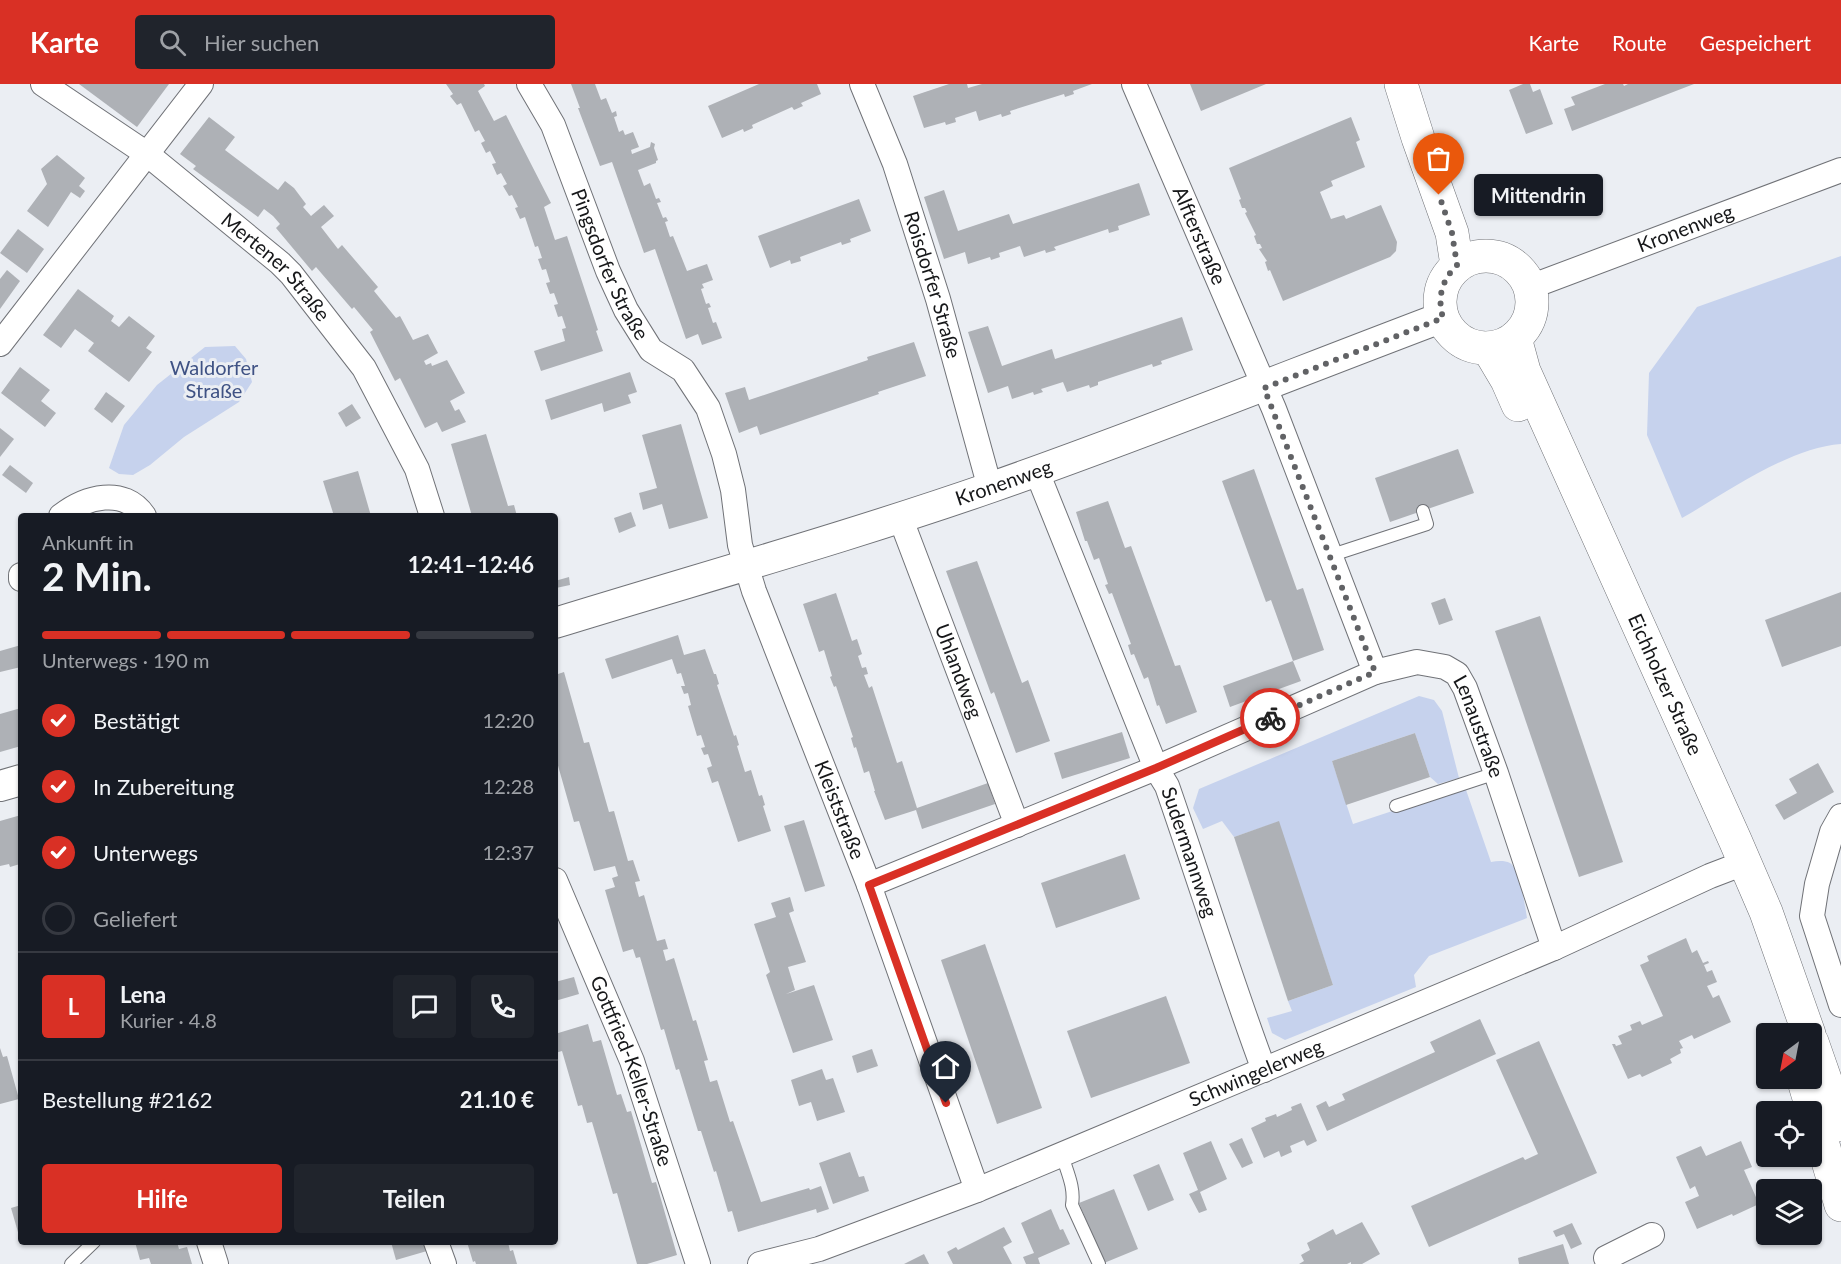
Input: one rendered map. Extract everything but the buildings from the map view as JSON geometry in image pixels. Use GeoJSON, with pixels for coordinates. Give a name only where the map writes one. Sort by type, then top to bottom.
{"type":"FeatureCollection","features":[{"type":"Feature","properties":{"kind":"main road"},"geometry":{"type":"LineString","coordinates":[[1401,84],[1452,233],[1457,265]]}},
{"type":"Feature","properties":{"kind":"main road"},"geometry":{"type":"LineString","coordinates":[[1423,84],[1471,225],[1490,255]]}},
{"type":"Feature","properties":{"kind":"main road"},"geometry":{"type":"LineString","coordinates":[[1490,255],[1503,258],[1515,265],[1524,275],[1530,287],[1532,309],[1528,320],[1502,343],[1475,346],[1463,342],[1453,334],[1443,318],[1440,308],[1441,289],[1450,272],[1457,265],[1472,257],[1490,255]]}},
{"type":"Feature","properties":{"kind":"main road","name":"Eichholzer Straße"},"geometry":{"type":"LineString","coordinates":[[1502,343],[1524,370],[1738,865],[1786,1023]]}},
{"type":"Feature","properties":{"kind":"main road","name":"Eichholzer Straße"},"geometry":{"type":"LineString","coordinates":[[1738,865],[1766,912],[1805,1023]]}},
{"type":"Feature","properties":{"kind":"main road"},"geometry":{"type":"LineString","coordinates":[[1822,1071],[1841,1125]]}},
{"type":"Feature","properties":{"kind":"main road"},"geometry":{"type":"LineString","coordinates":[[1806,1089],[1841,1204]]}},
{"type":"Feature","properties":{"kind":"street","name":"Mertener Straße"},"geometry":{"type":"LineString","coordinates":[[43,84],[147,154],[291,274],[364,368],[417,469],[431,513]]}},
{"type":"Feature","properties":{"kind":"street"},"geometry":{"type":"LineString","coordinates":[[0,344],[201,84]]}},
{"type":"Feature","properties":{"kind":"street","name":"Pingsdorfer Straße"},"geometry":{"type":"LineString","coordinates":[[529,84],[553,125],[608,271],[626,310],[651,350],[683,370],[708,408],[733,490],[740,545],[747,566]]}},
{"type":"Feature","properties":{"kind":"street","name":"Roisdorfer Straße"},"geometry":{"type":"LineString","coordinates":[[862,84],[895,164],[938,299],[990,488]]}},
{"type":"Feature","properties":{"kind":"street","name":"Alfterstraße"},"geometry":{"type":"LineString","coordinates":[[1134,84],[1264,388]]}},
{"type":"Feature","properties":{"kind":"street","name":"Kronenweg"},"geometry":{"type":"LineString","coordinates":[[1530,287],[1841,170]]}},
{"type":"Feature","properties":{"kind":"street","name":"Kronenweg"},"geometry":{"type":"LineString","coordinates":[[558,622],[747,566],[1037,472],[1264,388],[1443,318]]}},
{"type":"Feature","properties":{"kind":"street"},"geometry":{"type":"LineString","coordinates":[[869,885],[1156,768],[1375,672],[1264,388]]}},
{"type":"Feature","properties":{"kind":"street","name":"Sudermannweg"},"geometry":{"type":"LineString","coordinates":[[1037,472],[1156,768],[1167,786],[1264,1070]]}},
{"type":"Feature","properties":{"kind":"street"},"geometry":{"type":"LineString","coordinates":[[65,513],[93,498],[120,496],[142,513]]}},
{"type":"Feature","properties":{"kind":"street","name":"Uhlandweg"},"geometry":{"type":"LineString","coordinates":[[900,517],[1017,825]]}},
{"type":"Feature","properties":{"kind":"street","name":"Kleiststraße"},"geometry":{"type":"LineString","coordinates":[[747,566],[754,591],[869,885],[977,1190]]}},
{"type":"Feature","properties":{"kind":"street","name":"Lenaustraße"},"geometry":{"type":"LineString","coordinates":[[1375,672],[1417,662],[1445,667],[1457,674],[1465,688],[1496,773],[1554,948]]}},
{"type":"Feature","properties":{"kind":"street"},"geometry":{"type":"LineString","coordinates":[[0,786],[18,781]]}},
{"type":"Feature","properties":{"kind":"street"},"geometry":{"type":"LineString","coordinates":[[1841,816],[1832,832],[1816,884],[1812,916],[1841,1005]]}},
{"type":"Feature","properties":{"kind":"street","name":"Schwingelerweg"},"geometry":{"type":"LineString","coordinates":[[760,1264],[823,1256],[1554,948],[1738,865]]}},
{"type":"Feature","properties":{"kind":"street","name":"Gottfried-Keller-Straße"},"geometry":{"type":"LineString","coordinates":[[558,887],[632,1061],[698,1264]]}},
{"type":"Feature","properties":{"kind":"street"},"geometry":{"type":"LineString","coordinates":[[1609,1264],[1606,1257],[1652,1235]]}},
{"type":"Feature","properties":{"kind":"street"},"geometry":{"type":"LineString","coordinates":[[210,1245],[216,1264]]}},
{"type":"Feature","properties":{"kind":"street"},"geometry":{"type":"LineString","coordinates":[[437,1245],[444,1264]]}},
{"type":"Feature","properties":{"kind":"lane"},"geometry":{"type":"LineString","coordinates":[[1329,556],[1427,524],[1423,511]]}},
{"type":"Feature","properties":{"kind":"lane"},"geometry":{"type":"LineString","coordinates":[[1396,806],[1496,773]]}},
{"type":"Feature","properties":{"kind":"lane"},"geometry":{"type":"LineString","coordinates":[[1062,1155],[1072,1184],[1074,1195],[1072,1205],[1099,1264]]}},
{"type":"Feature","properties":{"kind":"lane"},"geometry":{"type":"LineString","coordinates":[[71,1264],[91,1245]]}},
{"type":"Feature","properties":{"kind":"green space"},"geometry":{"type":"Polygon","coordinates":[[[1841,256],[1841,444],[1821,447],[1780,462],[1682,518],[1647,435],[1649,373],[1697,307],[1841,256]]]}},
{"type":"Feature","properties":{"kind":"green space","name":"Waldorfer Straße"},"geometry":{"type":"Polygon","coordinates":[[[235,346],[246,359],[252,382],[239,402],[184,437],[150,465],[133,475],[119,474],[109,468],[124,425],[157,385],[205,347],[235,346]]]}},
{"type":"Feature","properties":{"kind":"green space"},"geometry":{"type":"Polygon","coordinates":[[[1419,696],[1434,700],[1442,711],[1459,778],[1438,784],[1430,777],[1415,733],[1332,761],[1353,824],[1465,787],[1491,862],[1510,863],[1517,873],[1527,918],[1429,956],[1414,975],[1416,987],[1285,1040],[1272,1033],[1267,1018],[1292,1011],[1288,1001],[1333,985],[1278,822],[1234,837],[1222,821],[1203,829],[1193,808],[1199,789],[1419,696]]]}},
{"type":"Feature","properties":{"kind":"way so far"},"geometry":{"type":"LineString","coordinates":[[1270,718],[1375,672],[1264,388],[1443,318],[1439,299],[1441,289],[1450,272],[1457,265],[1452,233],[1439,195]]}},
{"type":"Feature","properties":{"kind":"place","name":"Mittendrin"},"geometry":{"type":"Point","coordinates":[1439,195]}},
{"type":"Feature","properties":{"kind":"route"},"geometry":{"type":"LineString","coordinates":[[946,1103],[869,885],[1156,768],[1270,718]]}}]}
